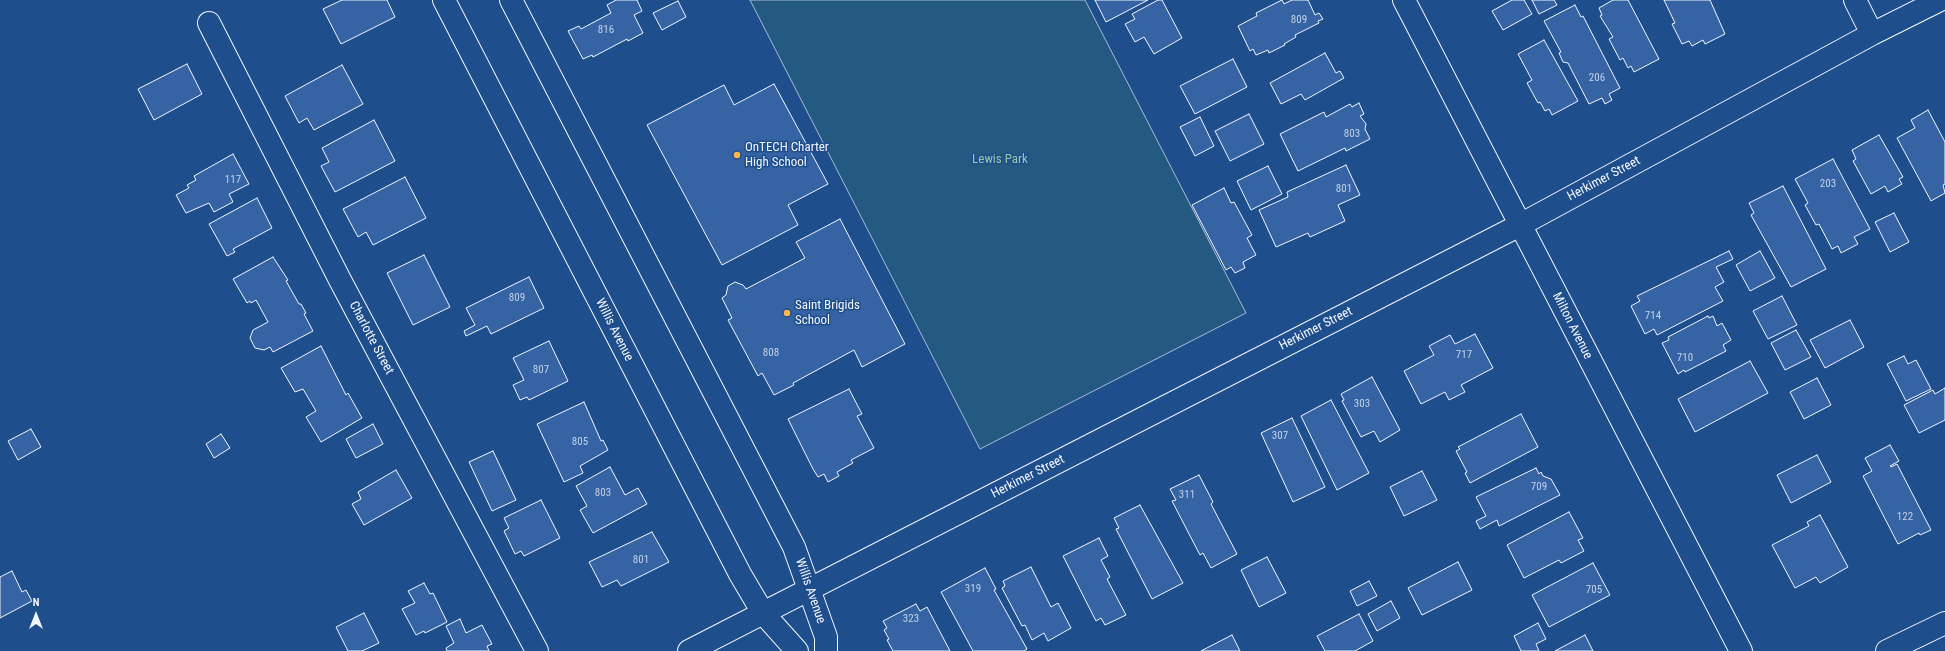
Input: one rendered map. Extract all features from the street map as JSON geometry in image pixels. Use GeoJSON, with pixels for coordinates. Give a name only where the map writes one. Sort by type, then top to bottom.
{"type":"FeatureCollection","features":[{"type":"Feature","properties":{"kind":"street","name":"Willis Avenue"},"geometry":{"type":"LineString","coordinates":[[444,0],[736,567],[763,613],[797,651]]}},
{"type":"Feature","properties":{"kind":"street","name":"Willis Avenue"},"geometry":{"type":"LineString","coordinates":[[511,0],[794,547],[826,637],[826,651]]}},
{"type":"Feature","properties":{"kind":"street","name":"Milton Avenue"},"geometry":{"type":"LineString","coordinates":[[1404,0],[1741,651]]}},
{"type":"Feature","properties":{"kind":"street"},"geometry":{"type":"LineString","coordinates":[[1854,0],[1872,34]]}},
{"type":"Feature","properties":{"kind":"street","name":"Herkimer Street"},"geometry":{"type":"LineString","coordinates":[[689,651],[1520,225],[1872,34],[1940,0]]}},
{"type":"Feature","properties":{"kind":"street","name":"Charlotte Street"},"geometry":{"type":"LineString","coordinates":[[209,23],[340,280],[537,651]]}},
{"type":"Feature","properties":{"kind":"street"},"geometry":{"type":"LineString","coordinates":[[1887,651],[1945,623]]}},
{"type":"Feature","properties":{"kind":"green space","name":"Lewis Park"},"geometry":{"type":"Polygon","coordinates":[[[750,0],[1085,0],[1246,313],[980,449],[750,0]]]}},
{"type":"Feature","properties":{"kind":"building"},"geometry":{"type":"Polygon","coordinates":[[[342,0],[387,0],[395,17],[341,44],[323,9],[342,0]]]}},
{"type":"Feature","properties":{"kind":"building"},"geometry":{"type":"Polygon","coordinates":[[[616,0],[637,0],[642,11],[634,15],[643,33],[628,41],[627,39],[593,57],[592,55],[583,59],[568,31],[579,26],[581,29],[611,13],[607,5],[616,0]]]}},
{"type":"Feature","properties":{"kind":"building"},"geometry":{"type":"Polygon","coordinates":[[[1095,0],[1148,0],[1106,22],[1095,0]]]}},
{"type":"Feature","properties":{"kind":"building"},"geometry":{"type":"Polygon","coordinates":[[[1158,0],[1162,0],[1182,38],[1154,54],[1144,37],[1135,42],[1125,24],[1135,19],[1132,14],[1158,0]]]}},
{"type":"Feature","properties":{"kind":"building"},"geometry":{"type":"Polygon","coordinates":[[[1282,0],[1284,4],[1292,0],[1308,0],[1315,15],[1319,13],[1323,19],[1318,21],[1319,23],[1295,35],[1296,37],[1284,44],[1285,45],[1269,53],[1268,50],[1256,55],[1253,49],[1250,51],[1238,26],[1257,16],[1256,13],[1282,0]]]}},
{"type":"Feature","properties":{"kind":"building"},"geometry":{"type":"Polygon","coordinates":[[[1512,0],[1524,0],[1532,14],[1503,30],[1492,11],[1512,0]]]}},
{"type":"Feature","properties":{"kind":"building"},"geometry":{"type":"Polygon","coordinates":[[[1532,0],[1554,0],[1557,5],[1539,14],[1532,0]]]}},
{"type":"Feature","properties":{"kind":"building"},"geometry":{"type":"Polygon","coordinates":[[[1613,0],[1628,0],[1659,59],[1634,72],[1631,66],[1628,68],[1623,58],[1620,60],[1609,39],[1613,37],[1600,16],[1602,15],[1599,8],[1613,0]]]}},
{"type":"Feature","properties":{"kind":"building"},"geometry":{"type":"Polygon","coordinates":[[[1664,0],[1710,0],[1725,34],[1705,44],[1703,40],[1692,46],[1689,41],[1682,44],[1672,24],[1675,23],[1664,0]]]}},
{"type":"Feature","properties":{"kind":"building"},"geometry":{"type":"Polygon","coordinates":[[[678,1],[686,17],[662,30],[653,13],[678,1]]]}},
{"type":"Feature","properties":{"kind":"building"},"geometry":{"type":"Polygon","coordinates":[[[1575,5],[1581,17],[1583,16],[1620,88],[1609,94],[1612,100],[1605,104],[1602,98],[1589,104],[1568,63],[1563,62],[1559,53],[1561,52],[1544,21],[1575,5]]]}},
{"type":"Feature","properties":{"kind":"building"},"geometry":{"type":"Polygon","coordinates":[[[1544,40],[1578,101],[1552,115],[1549,109],[1545,111],[1540,102],[1538,103],[1527,83],[1532,80],[1518,54],[1544,40]]]}},
{"type":"Feature","properties":{"kind":"building"},"geometry":{"type":"Polygon","coordinates":[[[1325,53],[1336,73],[1340,71],[1344,78],[1305,100],[1301,94],[1281,104],[1270,83],[1325,53]]]}},
{"type":"Feature","properties":{"kind":"building"},"geometry":{"type":"Polygon","coordinates":[[[1233,59],[1247,87],[1195,114],[1180,86],[1233,59]]]}},
{"type":"Feature","properties":{"kind":"building"},"geometry":{"type":"Polygon","coordinates":[[[187,64],[202,94],[154,120],[138,89],[187,64]]]}},
{"type":"Feature","properties":{"kind":"building"},"geometry":{"type":"Polygon","coordinates":[[[342,65],[363,104],[314,130],[307,118],[299,123],[285,96],[342,65]]]}},
{"type":"Feature","properties":{"kind":"building","name":"OnTECH Charter High School"},"geometry":{"type":"Polygon","coordinates":[[[774,84],[828,184],[788,205],[798,225],[722,265],[647,125],[724,85],[734,105],[774,84]]]}},
{"type":"Feature","properties":{"kind":"building"},"geometry":{"type":"Polygon","coordinates":[[[1359,103],[1364,114],[1360,116],[1366,124],[1365,129],[1370,139],[1346,151],[1345,148],[1298,171],[1280,134],[1324,112],[1326,117],[1350,104],[1352,107],[1359,103]]]}},
{"type":"Feature","properties":{"kind":"building"},"geometry":{"type":"Polygon","coordinates":[[[1928,110],[1945,142],[1945,184],[1943,185],[1945,193],[1931,201],[1897,138],[1915,128],[1911,120],[1928,110]]]}},
{"type":"Feature","properties":{"kind":"building"},"geometry":{"type":"Polygon","coordinates":[[[1249,114],[1264,144],[1230,161],[1215,131],[1249,114]]]}},
{"type":"Feature","properties":{"kind":"building"},"geometry":{"type":"Polygon","coordinates":[[[1200,117],[1214,146],[1195,156],[1180,127],[1200,117]]]}},
{"type":"Feature","properties":{"kind":"building"},"geometry":{"type":"Polygon","coordinates":[[[374,120],[395,161],[335,192],[321,166],[329,162],[322,148],[374,120]]]}},
{"type":"Feature","properties":{"kind":"building"},"geometry":{"type":"Polygon","coordinates":[[[1879,135],[1903,177],[1899,179],[1902,184],[1888,192],[1885,186],[1871,194],[1853,161],[1856,159],[1852,150],[1879,135]]]}},
{"type":"Feature","properties":{"kind":"building"},"geometry":{"type":"Polygon","coordinates":[[[233,154],[249,184],[229,194],[233,202],[214,212],[209,203],[186,213],[176,195],[189,188],[187,185],[196,180],[194,176],[233,154]]]}},
{"type":"Feature","properties":{"kind":"building"},"geometry":{"type":"Polygon","coordinates":[[[1833,159],[1870,229],[1854,237],[1858,244],[1841,253],[1838,246],[1832,249],[1819,224],[1816,225],[1805,205],[1808,203],[1795,179],[1833,159]]]}},
{"type":"Feature","properties":{"kind":"building"},"geometry":{"type":"Polygon","coordinates":[[[1346,165],[1360,195],[1338,205],[1345,221],[1310,237],[1308,233],[1276,247],[1259,210],[1288,197],[1287,192],[1346,165]]]}},
{"type":"Feature","properties":{"kind":"building"},"geometry":{"type":"Polygon","coordinates":[[[1268,166],[1282,194],[1251,210],[1237,181],[1268,166]]]}},
{"type":"Feature","properties":{"kind":"building"},"geometry":{"type":"Polygon","coordinates":[[[405,177],[426,218],[373,245],[366,232],[358,237],[343,209],[405,177]]]}},
{"type":"Feature","properties":{"kind":"building"},"geometry":{"type":"Polygon","coordinates":[[[1783,186],[1826,269],[1791,287],[1751,215],[1754,213],[1749,203],[1783,186]]]}},
{"type":"Feature","properties":{"kind":"building"},"geometry":{"type":"Polygon","coordinates":[[[1224,188],[1231,203],[1234,202],[1252,235],[1247,238],[1256,255],[1243,262],[1245,268],[1235,273],[1231,267],[1226,270],[1192,205],[1224,188]]]}},
{"type":"Feature","properties":{"kind":"building"},"geometry":{"type":"Polygon","coordinates":[[[257,198],[272,228],[233,249],[235,252],[227,256],[209,224],[257,198]]]}},
{"type":"Feature","properties":{"kind":"building"},"geometry":{"type":"Polygon","coordinates":[[[1894,213],[1909,242],[1890,252],[1875,222],[1894,213]]]}},
{"type":"Feature","properties":{"kind":"building"},"geometry":{"type":"Polygon","coordinates":[[[840,219],[905,344],[862,367],[854,350],[774,395],[762,373],[758,376],[728,320],[732,318],[722,298],[726,295],[728,286],[735,282],[743,285],[746,289],[805,258],[796,242],[840,219]]]}},
{"type":"Feature","properties":{"kind":"building"},"geometry":{"type":"Polygon","coordinates":[[[1729,251],[1733,259],[1716,267],[1724,282],[1715,287],[1723,301],[1657,335],[1654,329],[1645,334],[1631,306],[1640,301],[1637,296],[1729,251]]]}},
{"type":"Feature","properties":{"kind":"building"},"geometry":{"type":"Polygon","coordinates":[[[1760,251],[1775,278],[1750,291],[1736,265],[1760,251]]]}},
{"type":"Feature","properties":{"kind":"building"},"geometry":{"type":"Polygon","coordinates":[[[424,255],[450,307],[413,325],[387,273],[424,255]]]}},
{"type":"Feature","properties":{"kind":"building"},"geometry":{"type":"Polygon","coordinates":[[[273,257],[288,280],[286,281],[299,304],[301,304],[306,313],[304,314],[313,331],[273,352],[270,347],[264,350],[255,348],[250,338],[253,330],[268,322],[256,300],[251,303],[250,301],[247,303],[233,279],[273,257]]]}},
{"type":"Feature","properties":{"kind":"building"},"geometry":{"type":"Polygon","coordinates":[[[529,277],[544,308],[491,334],[487,326],[466,336],[464,331],[475,325],[466,308],[529,277]]]}},
{"type":"Feature","properties":{"kind":"building"},"geometry":{"type":"Polygon","coordinates":[[[1782,296],[1797,325],[1768,339],[1753,311],[1782,296]]]}},
{"type":"Feature","properties":{"kind":"building"},"geometry":{"type":"Polygon","coordinates":[[[1708,316],[1709,318],[1713,316],[1717,326],[1722,323],[1731,340],[1723,345],[1726,351],[1685,372],[1684,370],[1678,374],[1662,343],[1669,340],[1668,337],[1708,316]]]}},
{"type":"Feature","properties":{"kind":"building"},"geometry":{"type":"Polygon","coordinates":[[[1850,320],[1864,347],[1825,368],[1810,340],[1850,320]]]}},
{"type":"Feature","properties":{"kind":"building"},"geometry":{"type":"Polygon","coordinates":[[[1796,330],[1811,357],[1785,370],[1771,343],[1796,330]]]}},
{"type":"Feature","properties":{"kind":"building"},"geometry":{"type":"Polygon","coordinates":[[[1475,334],[1493,368],[1461,385],[1465,392],[1449,400],[1445,392],[1421,404],[1404,371],[1434,355],[1429,346],[1450,335],[1455,344],[1475,334]]]}},
{"type":"Feature","properties":{"kind":"building"},"geometry":{"type":"Polygon","coordinates":[[[549,341],[568,381],[529,400],[527,397],[520,400],[513,385],[524,380],[513,358],[549,341]]]}},
{"type":"Feature","properties":{"kind":"building"},"geometry":{"type":"Polygon","coordinates":[[[321,346],[346,395],[348,393],[362,418],[321,442],[306,417],[316,411],[303,389],[295,392],[281,368],[321,346]]]}},
{"type":"Feature","properties":{"kind":"building"},"geometry":{"type":"Polygon","coordinates":[[[1904,356],[1908,364],[1916,360],[1931,389],[1906,401],[1887,364],[1904,356]]]}},
{"type":"Feature","properties":{"kind":"building"},"geometry":{"type":"Polygon","coordinates":[[[1750,361],[1768,393],[1695,432],[1678,399],[1750,361]]]}},
{"type":"Feature","properties":{"kind":"building"},"geometry":{"type":"Polygon","coordinates":[[[1372,377],[1400,430],[1380,442],[1374,431],[1361,437],[1342,401],[1344,400],[1341,394],[1372,377]]]}},
{"type":"Feature","properties":{"kind":"building"},"geometry":{"type":"Polygon","coordinates":[[[1817,378],[1831,405],[1804,419],[1790,392],[1817,378]]]}},
{"type":"Feature","properties":{"kind":"building"},"geometry":{"type":"Polygon","coordinates":[[[1945,388],[1945,420],[1919,433],[1904,405],[1933,390],[1935,394],[1945,388]]]}},
{"type":"Feature","properties":{"kind":"building"},"geometry":{"type":"Polygon","coordinates":[[[849,389],[862,414],[857,416],[874,448],[851,460],[853,463],[837,472],[839,476],[828,482],[824,474],[818,477],[788,419],[849,389]]]}},
{"type":"Feature","properties":{"kind":"building"},"geometry":{"type":"Polygon","coordinates":[[[1331,400],[1369,473],[1337,490],[1301,416],[1331,400]]]}},
{"type":"Feature","properties":{"kind":"building"},"geometry":{"type":"Polygon","coordinates":[[[584,402],[601,441],[603,440],[608,450],[580,466],[583,473],[564,482],[537,424],[584,402]]]}},
{"type":"Feature","properties":{"kind":"building"},"geometry":{"type":"Polygon","coordinates":[[[1521,414],[1538,447],[1470,483],[1465,473],[1467,472],[1456,451],[1460,449],[1458,447],[1521,414]]]}},
{"type":"Feature","properties":{"kind":"building"},"geometry":{"type":"Polygon","coordinates":[[[1292,418],[1325,487],[1293,502],[1261,433],[1292,418]]]}},
{"type":"Feature","properties":{"kind":"building"},"geometry":{"type":"Polygon","coordinates":[[[373,424],[383,444],[356,458],[346,439],[373,424]]]}},
{"type":"Feature","properties":{"kind":"building"},"geometry":{"type":"Polygon","coordinates":[[[31,429],[41,447],[18,460],[8,441],[31,429]]]}},
{"type":"Feature","properties":{"kind":"building"},"geometry":{"type":"Polygon","coordinates":[[[221,434],[230,448],[214,458],[206,444],[221,434]]]}},
{"type":"Feature","properties":{"kind":"building"},"geometry":{"type":"Polygon","coordinates":[[[1890,445],[1899,461],[1890,466],[1891,467],[1897,464],[1931,530],[1920,535],[1919,533],[1898,544],[1863,476],[1872,471],[1865,458],[1890,445]]]}},
{"type":"Feature","properties":{"kind":"building"},"geometry":{"type":"Polygon","coordinates":[[[493,451],[516,500],[492,511],[469,462],[493,451]]]}},
{"type":"Feature","properties":{"kind":"building"},"geometry":{"type":"Polygon","coordinates":[[[1817,455],[1831,482],[1791,503],[1777,475],[1817,455]]]}},
{"type":"Feature","properties":{"kind":"building"},"geometry":{"type":"Polygon","coordinates":[[[610,467],[625,495],[638,488],[647,504],[593,533],[580,510],[587,506],[576,486],[610,467]]]}},
{"type":"Feature","properties":{"kind":"building"},"geometry":{"type":"Polygon","coordinates":[[[1536,468],[1539,474],[1541,472],[1543,476],[1551,479],[1560,495],[1499,526],[1497,520],[1480,529],[1476,521],[1486,516],[1476,497],[1536,468]]]}},
{"type":"Feature","properties":{"kind":"building"},"geometry":{"type":"Polygon","coordinates":[[[396,470],[412,498],[364,525],[352,504],[361,499],[358,492],[396,470]]]}},
{"type":"Feature","properties":{"kind":"building"},"geometry":{"type":"Polygon","coordinates":[[[1422,471],[1437,500],[1404,516],[1390,487],[1422,471]]]}},
{"type":"Feature","properties":{"kind":"building"},"geometry":{"type":"Polygon","coordinates":[[[1199,475],[1213,502],[1211,504],[1237,554],[1211,568],[1203,553],[1200,555],[1172,501],[1176,500],[1170,489],[1199,475]]]}},
{"type":"Feature","properties":{"kind":"building"},"geometry":{"type":"Polygon","coordinates":[[[541,500],[560,538],[524,556],[521,551],[515,554],[504,531],[509,528],[504,518],[541,500]]]}},
{"type":"Feature","properties":{"kind":"building"},"geometry":{"type":"Polygon","coordinates":[[[1140,505],[1183,583],[1152,599],[1116,529],[1119,528],[1114,518],[1140,505]]]}},
{"type":"Feature","properties":{"kind":"building"},"geometry":{"type":"Polygon","coordinates":[[[1569,512],[1583,538],[1578,540],[1584,551],[1561,563],[1559,560],[1524,578],[1507,545],[1569,512]]]}},
{"type":"Feature","properties":{"kind":"building"},"geometry":{"type":"Polygon","coordinates":[[[1820,515],[1848,567],[1820,583],[1816,577],[1795,588],[1772,545],[1809,526],[1807,522],[1820,515]]]}},
{"type":"Feature","properties":{"kind":"building"},"geometry":{"type":"Polygon","coordinates":[[[652,532],[669,562],[621,586],[617,580],[602,587],[589,562],[652,532]]]}},
{"type":"Feature","properties":{"kind":"building"},"geometry":{"type":"Polygon","coordinates":[[[1099,538],[1108,556],[1101,560],[1110,577],[1107,579],[1126,615],[1105,625],[1101,618],[1096,621],[1063,556],[1099,538]]]}},
{"type":"Feature","properties":{"kind":"building"},"geometry":{"type":"Polygon","coordinates":[[[1267,557],[1286,593],[1259,607],[1241,570],[1267,557]]]}},
{"type":"Feature","properties":{"kind":"building"},"geometry":{"type":"Polygon","coordinates":[[[1458,562],[1472,590],[1422,615],[1408,588],[1458,562]]]}},
{"type":"Feature","properties":{"kind":"building"},"geometry":{"type":"Polygon","coordinates":[[[1593,563],[1610,595],[1549,627],[1532,595],[1593,563]]]}},
{"type":"Feature","properties":{"kind":"building"},"geometry":{"type":"Polygon","coordinates":[[[1031,567],[1051,607],[1058,603],[1071,628],[1048,641],[1044,633],[1032,640],[1025,625],[1022,626],[1002,588],[1005,586],[1003,581],[1031,567]]]}},
{"type":"Feature","properties":{"kind":"building"},"geometry":{"type":"Polygon","coordinates":[[[985,568],[996,589],[994,590],[1027,649],[1024,651],[973,651],[941,592],[985,568]]]}},
{"type":"Feature","properties":{"kind":"building"},"geometry":{"type":"Polygon","coordinates":[[[12,571],[22,592],[26,590],[32,601],[0,618],[0,577],[12,571]]]}},
{"type":"Feature","properties":{"kind":"building"},"geometry":{"type":"Polygon","coordinates":[[[1369,581],[1377,596],[1357,606],[1350,591],[1369,581]]]}},
{"type":"Feature","properties":{"kind":"building"},"geometry":{"type":"Polygon","coordinates":[[[424,583],[430,594],[433,593],[447,622],[425,633],[424,631],[416,635],[402,609],[415,603],[408,591],[424,583]]]}},
{"type":"Feature","properties":{"kind":"building"},"geometry":{"type":"Polygon","coordinates":[[[1391,601],[1400,618],[1377,631],[1368,614],[1391,601]]]}},
{"type":"Feature","properties":{"kind":"building"},"geometry":{"type":"Polygon","coordinates":[[[916,604],[920,611],[927,607],[950,651],[893,651],[887,640],[889,639],[884,630],[887,628],[883,621],[916,604]]]}},
{"type":"Feature","properties":{"kind":"building"},"geometry":{"type":"Polygon","coordinates":[[[364,613],[379,643],[362,651],[348,651],[336,627],[364,613]]]}},
{"type":"Feature","properties":{"kind":"building"},"geometry":{"type":"Polygon","coordinates":[[[1359,614],[1373,641],[1355,651],[1325,651],[1317,636],[1359,614]]]}},
{"type":"Feature","properties":{"kind":"building"},"geometry":{"type":"Polygon","coordinates":[[[460,619],[466,633],[482,625],[492,644],[487,646],[489,651],[447,651],[446,648],[454,643],[446,626],[460,619]]]}},
{"type":"Feature","properties":{"kind":"building"},"geometry":{"type":"Polygon","coordinates":[[[1538,623],[1546,639],[1536,644],[1539,651],[1521,651],[1514,636],[1538,623]]]}},
{"type":"Feature","properties":{"kind":"building"},"geometry":{"type":"Polygon","coordinates":[[[1232,635],[1240,651],[1201,651],[1232,635]]]}},
{"type":"Feature","properties":{"kind":"building"},"geometry":{"type":"Polygon","coordinates":[[[1585,635],[1593,651],[1555,651],[1585,635]]]}},
{"type":"Feature","properties":{"kind":"place","name":"OnTECH Charter High School"},"geometry":{"type":"Point","coordinates":[737,155]}},
{"type":"Feature","properties":{"kind":"place","name":"Saint Brigids School"},"geometry":{"type":"Point","coordinates":[787,313]}}]}
